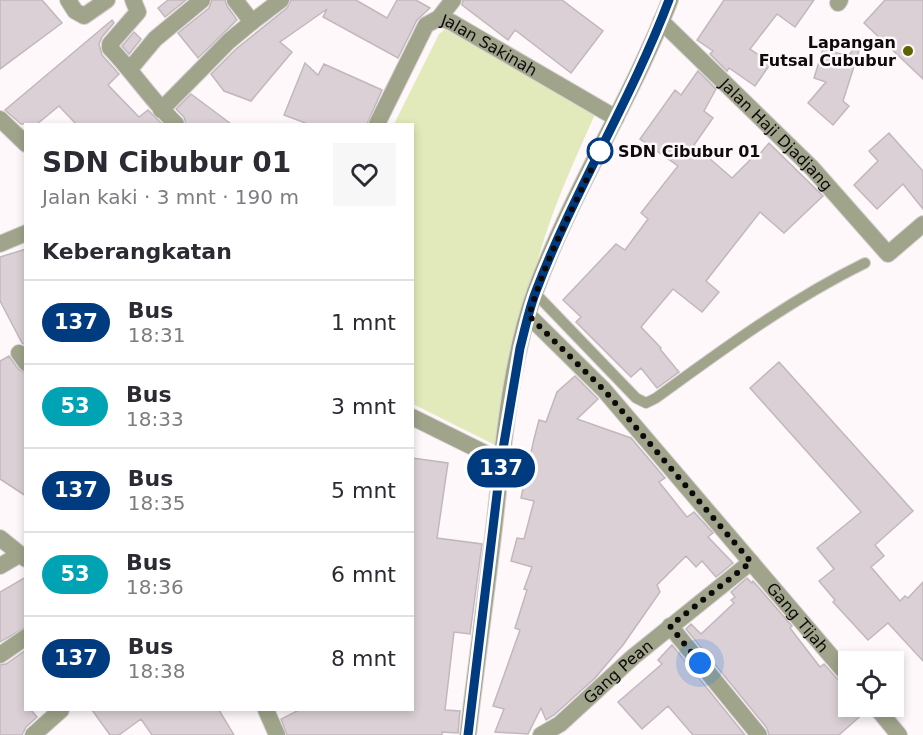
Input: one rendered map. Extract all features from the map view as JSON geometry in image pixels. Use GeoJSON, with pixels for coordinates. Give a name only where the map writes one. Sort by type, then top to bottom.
{"type":"FeatureCollection","features":[{"type":"Feature","properties":{"kind":"street"},"geometry":{"type":"LineString","coordinates":[[68,0],[75,11],[84,16],[106,0]]}},
{"type":"Feature","properties":{"kind":"street"},"geometry":{"type":"LineString","coordinates":[[133,0],[138,12],[110,44],[110,48],[130,69],[161,110],[175,123]]}},
{"type":"Feature","properties":{"kind":"street"},"geometry":{"type":"LineString","coordinates":[[130,69],[155,39],[202,0]]}},
{"type":"Feature","properties":{"kind":"street"},"geometry":{"type":"LineString","coordinates":[[235,0],[252,22]]}},
{"type":"Feature","properties":{"kind":"street"},"geometry":{"type":"LineString","coordinates":[[161,110],[229,41],[281,0]]}},
{"type":"Feature","properties":{"kind":"street"},"geometry":{"type":"LineString","coordinates":[[439,18],[453,0]]}},
{"type":"Feature","properties":{"kind":"street"},"geometry":{"type":"LineString","coordinates":[[468,735],[501,461],[520,348],[535,293],[562,228],[616,118],[669,0]]}},
{"type":"Feature","properties":{"kind":"street","name":"Jalan Sakinah"},"geometry":{"type":"LineString","coordinates":[[377,123],[426,25],[439,18],[451,22],[616,118]]}},
{"type":"Feature","properties":{"kind":"street","name":"Jalan Haji Djadjang"},"geometry":{"type":"LineString","coordinates":[[661,21],[812,168],[888,254],[923,224]]}},
{"type":"Feature","properties":{"kind":"street"},"geometry":{"type":"LineString","coordinates":[[0,118],[24,142]]}},
{"type":"Feature","properties":{"kind":"street"},"geometry":{"type":"LineString","coordinates":[[0,244],[24,234]]}},
{"type":"Feature","properties":{"kind":"street","name":"Gang Tijah"},"geometry":{"type":"LineString","coordinates":[[529,316],[604,390],[838,663]]}},
{"type":"Feature","properties":{"kind":"street"},"geometry":{"type":"LineString","coordinates":[[414,418],[501,461]]}},
{"type":"Feature","properties":{"kind":"street"},"geometry":{"type":"LineString","coordinates":[[0,538],[22,557],[0,566]]}},
{"type":"Feature","properties":{"kind":"street","name":"Gang Pean"},"geometry":{"type":"LineString","coordinates":[[541,735],[560,724],[633,657],[751,562]]}},
{"type":"Feature","properties":{"kind":"street"},"geometry":{"type":"LineString","coordinates":[[670,626],[759,735]]}},
{"type":"Feature","properties":{"kind":"street"},"geometry":{"type":"LineString","coordinates":[[0,655],[24,638]]}},
{"type":"Feature","properties":{"kind":"street"},"geometry":{"type":"LineString","coordinates":[[33,735],[60,711]]}},
{"type":"Feature","properties":{"kind":"street"},"geometry":{"type":"LineString","coordinates":[[266,711],[277,735]]}},
{"type":"Feature","properties":{"kind":"street"},"geometry":{"type":"LineString","coordinates":[[883,717],[899,735]]}},
{"type":"Feature","properties":{"kind":"lane"},"geometry":{"type":"LineString","coordinates":[[535,293],[636,398],[646,403],[775,314],[830,280],[865,263]]}},
{"type":"Feature","properties":{"kind":"green space"},"geometry":{"type":"Polygon","coordinates":[[[445,29],[596,112],[559,197],[534,273],[518,348],[501,448],[414,404],[414,123],[394,123],[439,34],[445,29]]]}},
{"type":"Feature","properties":{"kind":"building"},"geometry":{"type":"Polygon","coordinates":[[[0,0],[42,0],[62,23],[0,69],[0,0]]]}},
{"type":"Feature","properties":{"kind":"building"},"geometry":{"type":"Polygon","coordinates":[[[168,0],[186,0],[165,17],[158,8],[168,0]]]}},
{"type":"Feature","properties":{"kind":"building"},"geometry":{"type":"Polygon","coordinates":[[[212,0],[225,0],[237,20],[198,58],[178,33],[209,8],[212,0]]]}},
{"type":"Feature","properties":{"kind":"building"},"geometry":{"type":"Polygon","coordinates":[[[291,0],[356,0],[387,18],[397,0],[416,0],[430,8],[417,20],[398,58],[323,17],[327,9],[280,42],[292,52],[251,101],[224,91],[211,74],[236,49],[287,8],[291,0]]]}},
{"type":"Feature","properties":{"kind":"building"},"geometry":{"type":"Polygon","coordinates":[[[463,0],[562,0],[603,31],[571,73],[515,30],[508,40],[462,5],[463,0]]]}},
{"type":"Feature","properties":{"kind":"building"},"geometry":{"type":"Polygon","coordinates":[[[724,0],[814,0],[795,27],[777,14],[750,49],[771,63],[755,86],[729,68],[727,71],[710,54],[713,51],[697,40],[724,0]]]}},
{"type":"Feature","properties":{"kind":"building","name":"Lapangan Futsal Cububur"},"geometry":{"type":"Polygon","coordinates":[[[885,0],[923,0],[923,79],[864,23],[885,0]]]}},
{"type":"Feature","properties":{"kind":"building"},"geometry":{"type":"Polygon","coordinates":[[[112,20],[114,23],[99,44],[102,55],[119,74],[108,85],[139,117],[148,110],[161,123],[75,123],[59,106],[38,123],[21,124],[5,110],[112,20]]]}},
{"type":"Feature","properties":{"kind":"building"},"geometry":{"type":"Polygon","coordinates":[[[134,32],[141,39],[129,54],[122,46],[134,32]]]}},
{"type":"Feature","properties":{"kind":"building"},"geometry":{"type":"Polygon","coordinates":[[[863,38],[843,101],[849,106],[833,125],[808,103],[826,82],[814,78],[823,49],[848,56],[863,38]]]}},
{"type":"Feature","properties":{"kind":"building"},"geometry":{"type":"Polygon","coordinates":[[[305,63],[318,75],[324,64],[382,90],[367,123],[305,123],[284,115],[305,63]]]}},
{"type":"Feature","properties":{"kind":"building"},"geometry":{"type":"Polygon","coordinates":[[[698,71],[716,89],[704,111],[713,118],[694,145],[732,178],[756,154],[758,156],[769,143],[823,196],[784,233],[760,212],[706,281],[719,292],[702,312],[673,289],[641,327],[679,372],[657,388],[641,368],[631,377],[576,322],[581,317],[563,300],[616,244],[625,250],[648,219],[641,213],[678,166],[640,139],[675,90],[681,95],[698,71]]]}},
{"type":"Feature","properties":{"kind":"building"},"geometry":{"type":"Polygon","coordinates":[[[191,94],[230,123],[186,123],[184,117],[176,109],[191,94]]]}},
{"type":"Feature","properties":{"kind":"building"},"geometry":{"type":"Polygon","coordinates":[[[889,133],[923,171],[923,209],[903,184],[877,209],[854,185],[878,161],[869,151],[889,133]]]}},
{"type":"Feature","properties":{"kind":"building"},"geometry":{"type":"Polygon","coordinates":[[[24,250],[24,344],[0,301],[0,257],[24,250]]]}},
{"type":"Feature","properties":{"kind":"building"},"geometry":{"type":"Polygon","coordinates":[[[9,356],[18,369],[24,372],[24,495],[0,479],[0,361],[9,356]]]}},
{"type":"Feature","properties":{"kind":"building"},"geometry":{"type":"Polygon","coordinates":[[[779,362],[913,511],[875,545],[884,556],[871,567],[900,601],[905,596],[908,598],[923,582],[923,661],[888,623],[868,640],[833,602],[835,600],[819,581],[834,569],[817,548],[861,512],[750,388],[779,362]]]}},
{"type":"Feature","properties":{"kind":"building"},"geometry":{"type":"Polygon","coordinates":[[[575,376],[598,399],[577,419],[631,438],[665,478],[659,482],[687,517],[694,512],[713,533],[708,537],[733,563],[716,577],[702,561],[696,567],[686,556],[657,585],[660,592],[623,645],[595,678],[546,720],[541,708],[528,734],[495,732],[504,709],[493,706],[520,630],[515,628],[527,590],[524,589],[532,567],[511,561],[517,538],[524,539],[534,501],[521,498],[534,439],[539,420],[546,422],[557,392],[575,376]]]}},
{"type":"Feature","properties":{"kind":"building"},"geometry":{"type":"Polygon","coordinates":[[[414,458],[448,463],[437,538],[482,544],[470,634],[454,632],[445,710],[460,711],[458,733],[442,732],[442,735],[287,735],[281,719],[297,711],[414,711],[414,458]]]}},
{"type":"Feature","properties":{"kind":"building"},"geometry":{"type":"Polygon","coordinates":[[[24,578],[24,628],[0,642],[0,592],[24,578]]]}},
{"type":"Feature","properties":{"kind":"building"},"geometry":{"type":"Polygon","coordinates":[[[747,578],[752,583],[753,581],[792,626],[790,628],[820,667],[824,664],[838,680],[838,717],[859,717],[839,735],[769,735],[767,728],[686,629],[691,624],[701,634],[734,603],[731,600],[735,597],[731,592],[747,578]]]}},
{"type":"Feature","properties":{"kind":"building"},"geometry":{"type":"Polygon","coordinates":[[[672,645],[745,735],[693,735],[668,706],[642,729],[618,702],[662,664],[658,660],[672,645]]]}},
{"type":"Feature","properties":{"kind":"building"},"geometry":{"type":"Polygon","coordinates":[[[24,651],[24,711],[32,711],[37,717],[26,727],[22,735],[0,735],[0,665],[6,664],[24,651]]]}},
{"type":"Feature","properties":{"kind":"building"},"geometry":{"type":"Polygon","coordinates":[[[93,711],[220,711],[234,735],[152,735],[141,719],[119,735],[110,735],[93,711]]]}},
{"type":"Feature","properties":{"kind":"bus line","name":"137"},"geometry":{"type":"LineString","coordinates":[[468,735],[501,461],[524,332],[535,293],[562,228],[616,118],[669,0]]}},
{"type":"Feature","properties":{"kind":"place","name":"Lapangan Futsal Cububur"},"geometry":{"type":"Point","coordinates":[908,51]}},
{"type":"Feature","properties":{"kind":"place","name":"SDN Cibubur 01"},"geometry":{"type":"Point","coordinates":[600,151]}},
{"type":"Feature","properties":{"kind":"route"},"geometry":{"type":"LineString","coordinates":[[600,151],[562,228],[535,293],[529,316],[604,390],[751,562],[670,626],[700,663]]}}]}
